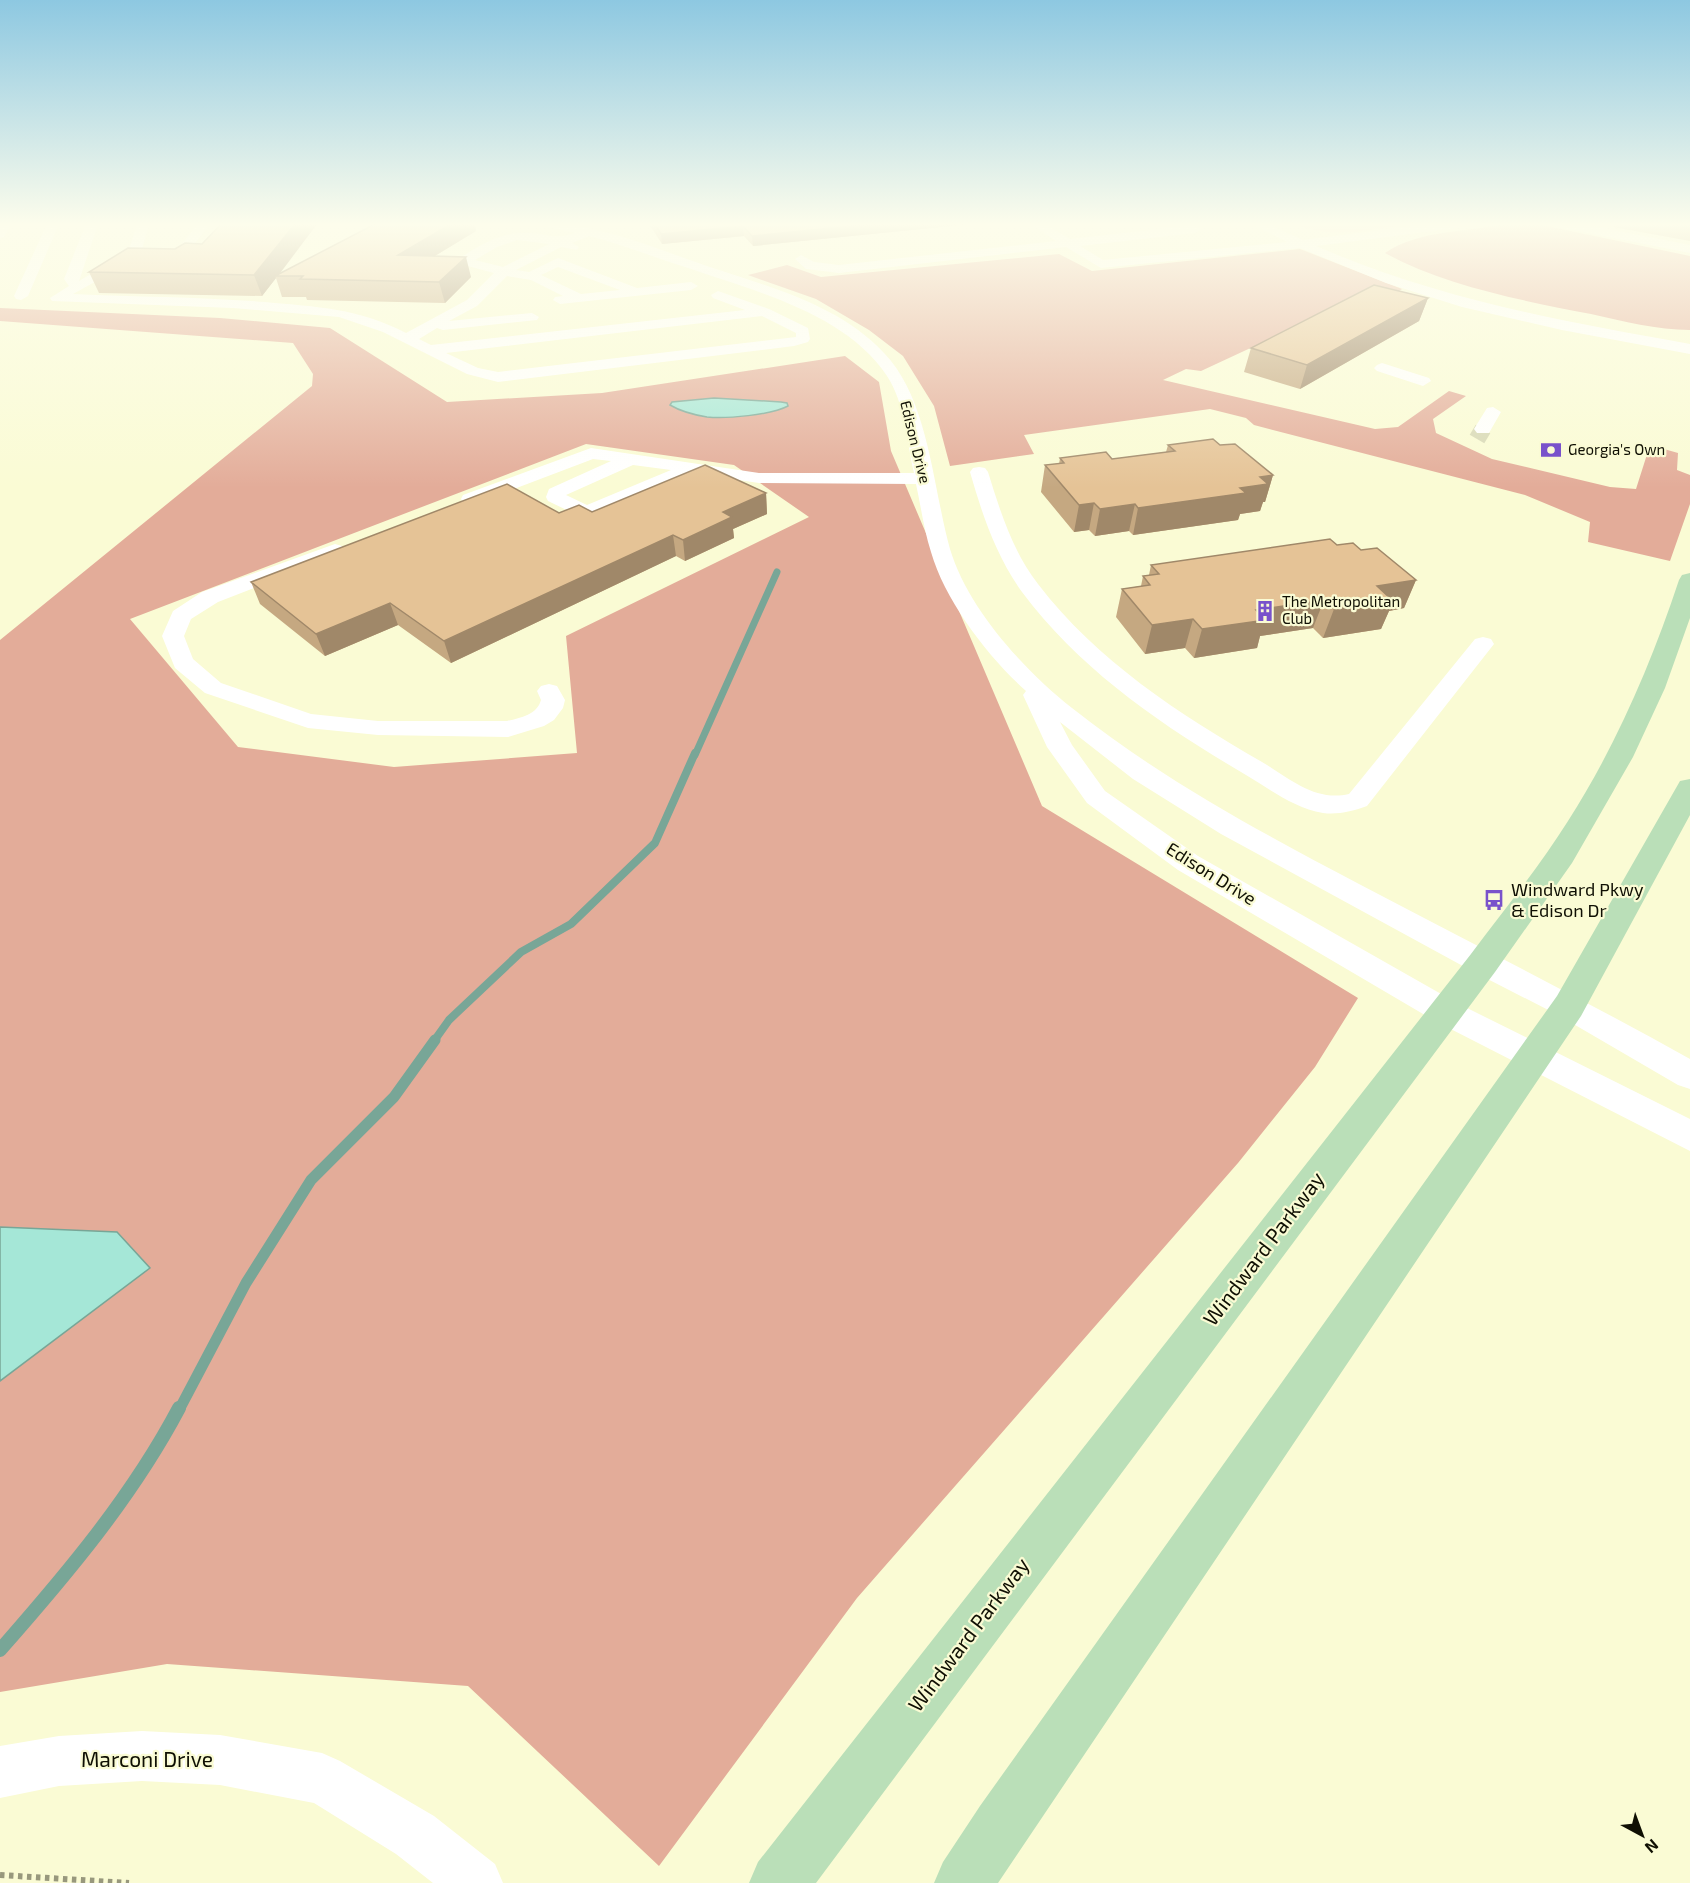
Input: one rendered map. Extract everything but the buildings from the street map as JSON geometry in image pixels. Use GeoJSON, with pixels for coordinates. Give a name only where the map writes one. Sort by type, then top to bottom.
{"type":"FeatureCollection","features":[{"type":"Feature","properties":{"kind":"main road","name":"Windward Parkway"},"geometry":{"type":"LineString","coordinates":[[779,1883],[1446,1012],[1561,855],[1614,767],[1649,695],[1690,580]]}},
{"type":"Feature","properties":{"kind":"main road"},"geometry":{"type":"LineString","coordinates":[[964,1883],[1000,1826],[1569,1006],[1690,788]]}},
{"type":"Feature","properties":{"kind":"street"},"geometry":{"type":"LineString","coordinates":[[327,312],[341,313],[388,329],[411,341],[429,350],[457,364],[488,376],[498,377],[794,342],[803,339],[803,331],[764,312],[429,350]]}},
{"type":"Feature","properties":{"kind":"street"},"geometry":{"type":"LineString","coordinates":[[411,341],[412,334],[458,312]]}},
{"type":"Feature","properties":{"kind":"street","name":"Edison Drive"},"geometry":{"type":"LineString","coordinates":[[816,312],[861,339],[880,357],[896,378],[908,406],[941,553],[961,597],[995,645],[1060,711],[1142,773],[1231,828],[1483,963],[1569,1006],[1690,1076]]}},
{"type":"Feature","properties":{"kind":"street"},"geometry":{"type":"LineString","coordinates":[[1507,312],[1569,327],[1690,349]]}},
{"type":"Feature","properties":{"kind":"street"},"geometry":{"type":"LineString","coordinates":[[1557,312],[1690,339]]}},
{"type":"Feature","properties":{"kind":"street"},"geometry":{"type":"LineString","coordinates":[[427,327],[577,313]]}},
{"type":"Feature","properties":{"kind":"street"},"geometry":{"type":"LineString","coordinates":[[769,329],[792,326]]}},
{"type":"Feature","properties":{"kind":"street"},"geometry":{"type":"LineString","coordinates":[[457,364],[492,360]]}},
{"type":"Feature","properties":{"kind":"street"},"geometry":{"type":"LineString","coordinates":[[1382,368],[1423,381]]}},
{"type":"Feature","properties":{"kind":"street"},"geometry":{"type":"LineString","coordinates":[[1478,438],[1493,412]]}},
{"type":"Feature","properties":{"kind":"street"},"geometry":{"type":"LineString","coordinates":[[456,504],[591,453],[759,478],[924,479]]}},
{"type":"Feature","properties":{"kind":"street"},"geometry":{"type":"LineString","coordinates":[[633,458],[556,493],[555,497],[584,512],[589,511],[683,472],[686,467]]}},
{"type":"Feature","properties":{"kind":"street"},"geometry":{"type":"LineString","coordinates":[[979,472],[995,526],[1024,577],[1075,640],[1150,704],[1313,802],[1339,806],[1358,800],[1483,644]]}},
{"type":"Feature","properties":{"kind":"street"},"geometry":{"type":"LineString","coordinates":[[356,542],[210,597],[181,616],[173,636],[183,663],[213,688],[237,698],[308,721],[378,728],[508,729],[535,721],[545,715],[551,708],[553,700],[549,691]]}},
{"type":"Feature","properties":{"kind":"street","name":"Edison Drive"},"geometry":{"type":"LineString","coordinates":[[1028,681],[1060,747],[1096,797],[1188,863],[1446,1012],[1690,1136]]}},
{"type":"Feature","properties":{"kind":"street","name":"Marconi Drive"},"geometry":{"type":"LineString","coordinates":[[0,1772],[59,1761],[142,1756],[220,1760],[322,1779],[416,1835],[476,1883]]}},
{"type":"Feature","properties":{"kind":"path"},"geometry":{"type":"LineString","coordinates":[[0,1875],[129,1883]]}},
{"type":"Feature","properties":{"kind":"shaded area"},"geometry":{"type":"Polygon","coordinates":[[[0,312],[85,312],[220,318],[330,328],[447,402],[602,393],[845,356],[879,382],[891,451],[1042,806],[1358,998],[1315,1067],[1238,1163],[857,1598],[659,1866],[468,1686],[167,1664],[0,1692],[0,640],[312,386],[313,374],[293,343],[0,321],[0,312]],[[586,444],[130,619],[238,747],[394,767],[577,753],[566,636],[809,517],[734,465],[586,444]]]}},
{"type":"Feature","properties":{"kind":"shaded area"},"geometry":{"type":"Polygon","coordinates":[[[838,312],[1328,312],[1201,371],[1186,369],[1163,380],[1375,429],[1398,427],[1449,391],[1466,396],[1433,419],[1436,433],[1492,459],[1610,487],[1636,489],[1650,445],[1678,453],[1677,470],[1690,475],[1690,504],[1670,561],[1588,542],[1590,522],[1525,495],[1254,425],[1246,418],[1210,409],[1024,435],[1034,454],[950,466],[934,406],[903,356],[869,330],[838,312]]]}},
{"type":"Feature","properties":{"kind":"shaded area"},"geometry":{"type":"Polygon","coordinates":[[[1577,312],[1690,312],[1690,330],[1640,325],[1577,312]]]}},
{"type":"Feature","properties":{"kind":"water"},"geometry":{"type":"Polygon","coordinates":[[[714,398],[781,402],[787,403],[788,406],[760,414],[707,417],[670,405],[672,402],[714,398]]]}},
{"type":"Feature","properties":{"kind":"water"},"geometry":{"type":"Polygon","coordinates":[[[0,1227],[117,1232],[150,1268],[0,1381],[0,1227]]]}},
{"type":"Feature","properties":{"kind":"waterway"},"geometry":{"type":"LineString","coordinates":[[695,755],[777,572]]}},
{"type":"Feature","properties":{"kind":"waterway"},"geometry":{"type":"LineString","coordinates":[[434,1041],[449,1020],[521,952],[571,924],[655,843],[695,753]]}},
{"type":"Feature","properties":{"kind":"waterway"},"geometry":{"type":"LineString","coordinates":[[179,1410],[246,1283],[311,1180],[394,1097],[435,1040]]}},
{"type":"Feature","properties":{"kind":"waterway"},"geometry":{"type":"LineString","coordinates":[[0,1650],[97,1534],[161,1441],[179,1408]]}},
{"type":"Feature","properties":{"kind":"tunnel"},"geometry":{"type":"LineString","coordinates":[[1477,439],[1483,429]]}},
{"type":"Feature","properties":{"kind":"place","name":"Georgia's Own"},"geometry":{"type":"Point","coordinates":[1551,450]}},
{"type":"Feature","properties":{"kind":"place","name":"The Metropolitan Club"},"geometry":{"type":"Point","coordinates":[1265,611]}},
{"type":"Feature","properties":{"kind":"place","name":"Windward Pkwy & Edison Dr"},"geometry":{"type":"Point","coordinates":[1494,900]}}]}
